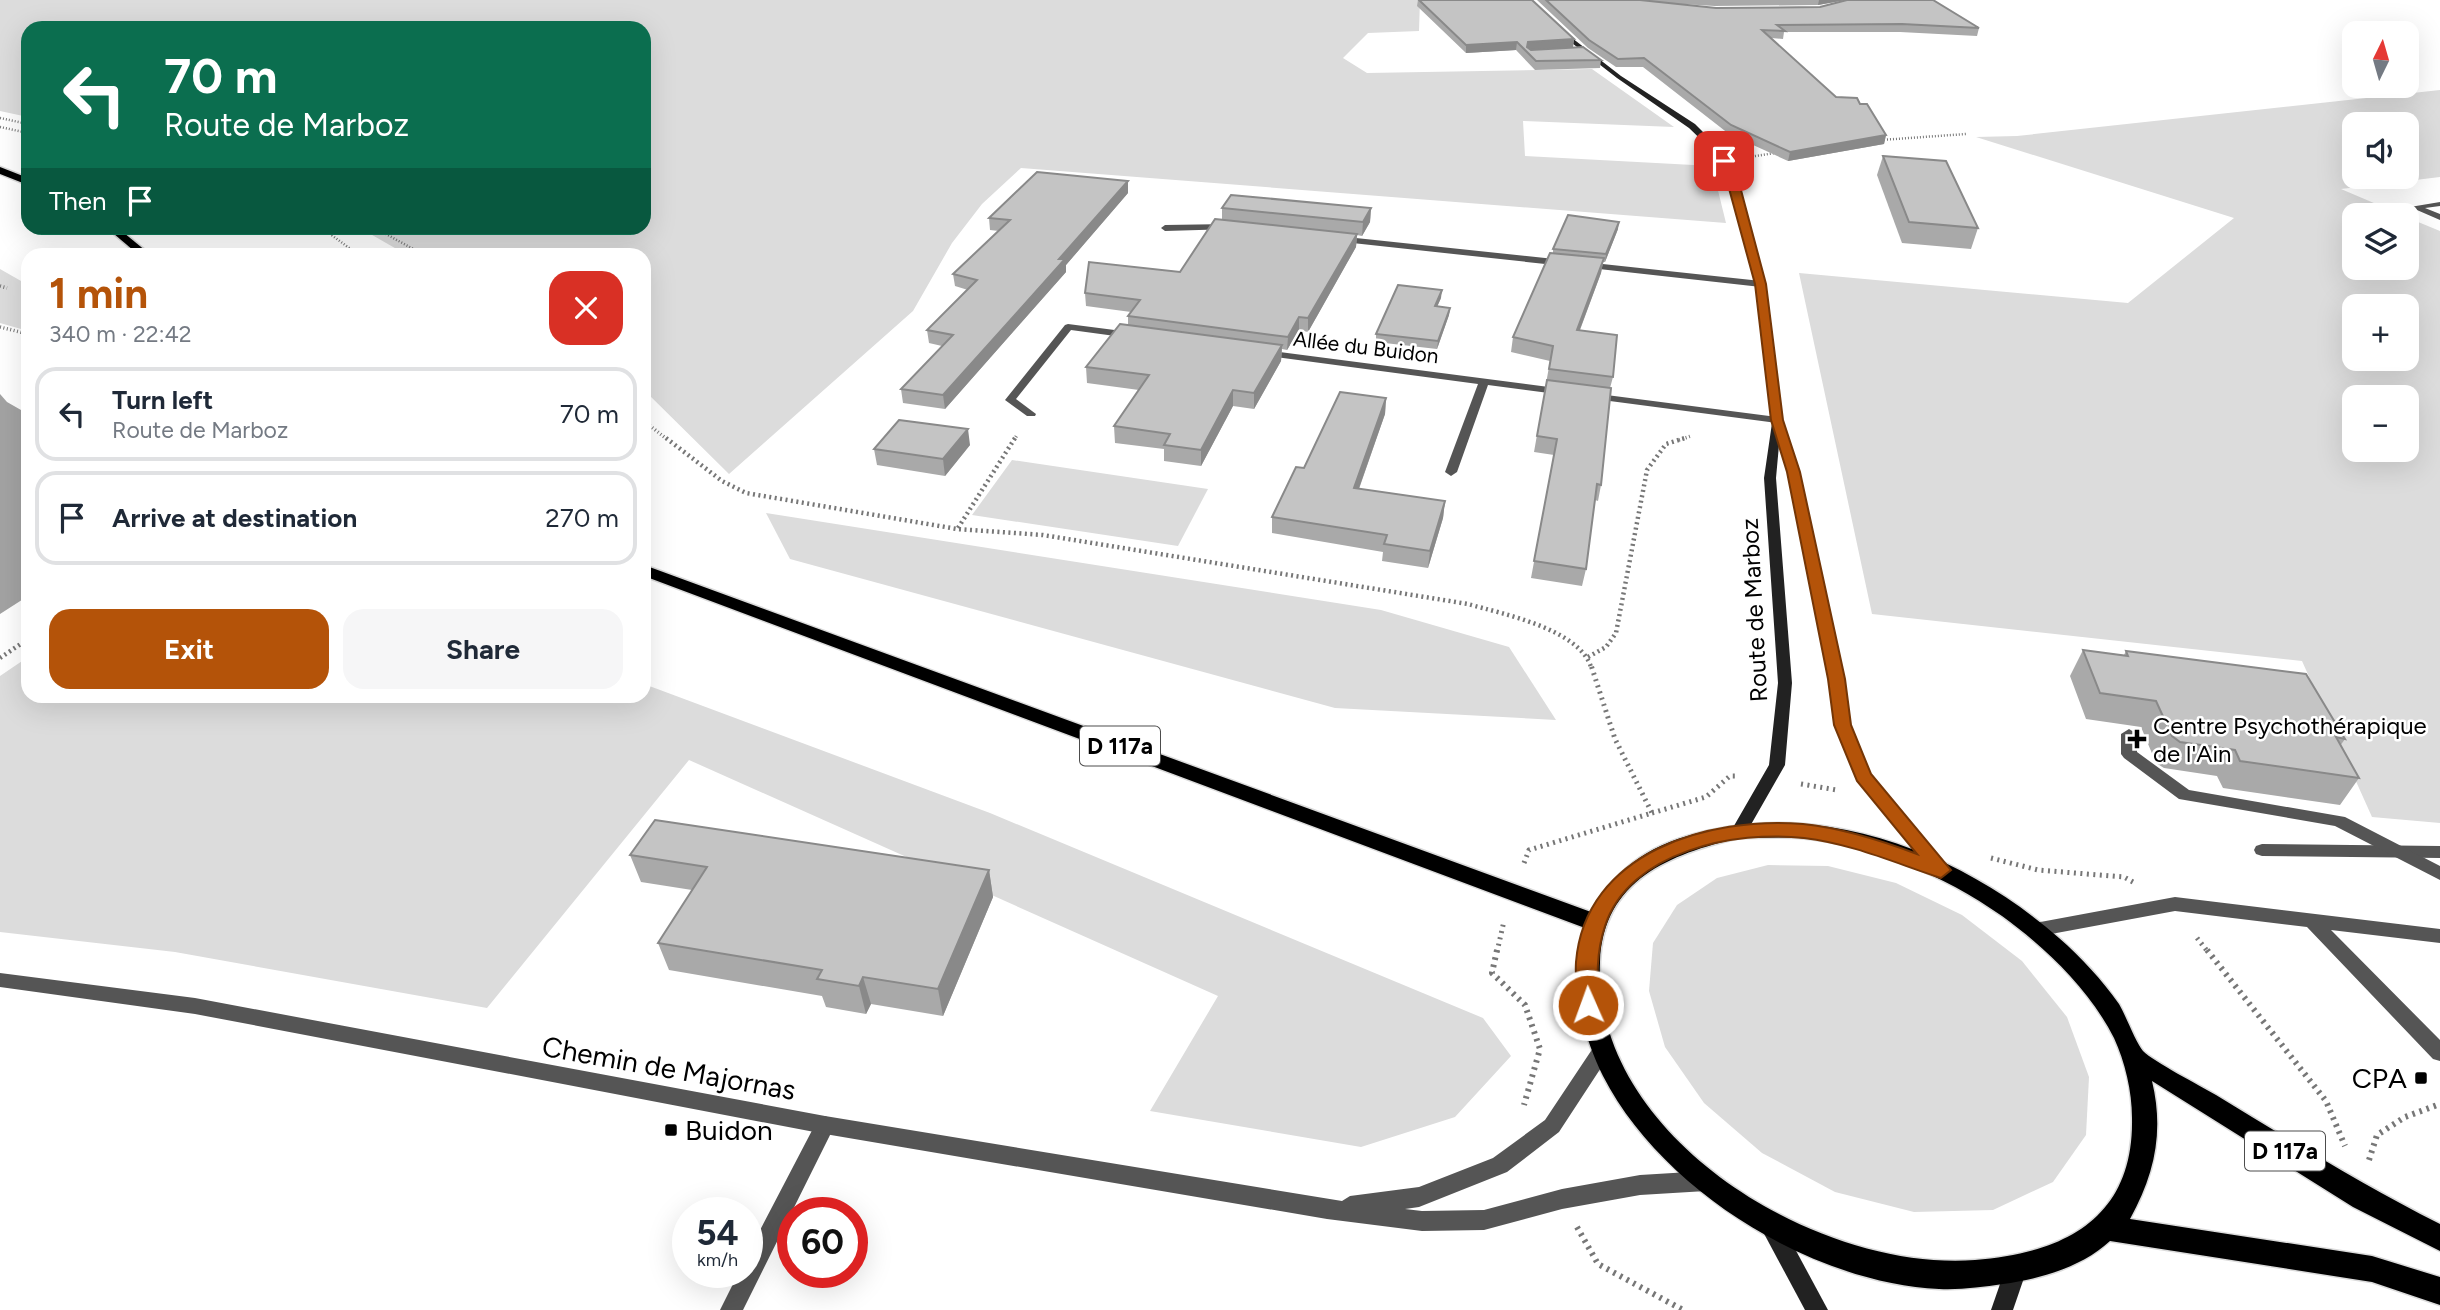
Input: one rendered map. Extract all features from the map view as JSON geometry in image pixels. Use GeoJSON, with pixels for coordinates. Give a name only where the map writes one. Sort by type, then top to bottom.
{"type":"FeatureCollection","features":[{"type":"Feature","properties":{"kind":"main road","name":"Route de Marboz"},"geometry":{"type":"LineString","coordinates":[[1552,23],[1580,51],[1692,126],[1724,161],[1734,179],[1760,284],[1777,420],[1794,472],[1837,679],[1843,725],[1864,777],[1941,870]]}},
{"type":"Feature","properties":{"kind":"main road"},"geometry":{"type":"LineString","coordinates":[[0,170],[21,179]]}},
{"type":"Feature","properties":{"kind":"main road"},"geometry":{"type":"LineString","coordinates":[[121,235],[137,248]]}},
{"type":"Feature","properties":{"kind":"main road","name":"Route de Marboz"},"geometry":{"type":"LineString","coordinates":[[1739,831],[1777,765],[1785,683],[1770,478],[1777,420]]}},
{"type":"Feature","properties":{"kind":"main road","name":"D 117a"},"geometry":{"type":"LineString","coordinates":[[651,572],[1595,923]]}},
{"type":"Feature","properties":{"kind":"main road"},"geometry":{"type":"LineString","coordinates":[[1739,831],[1814,833],[1872,844],[1941,870],[1990,897],[2035,930],[2076,968],[2109,1011],[2133,1057],[2147,1126],[2135,1192],[2107,1228],[2066,1256],[2015,1272],[1936,1275],[1852,1258],[1770,1223],[1706,1181],[1643,1118],[1602,1051],[1588,1005],[1586,961],[1595,923],[1618,887],[1649,860],[1690,841],[1739,831]]}},
{"type":"Feature","properties":{"kind":"main road","name":"D 117a"},"geometry":{"type":"LineString","coordinates":[[2133,1057],[2362,1198],[2440,1238]]}},
{"type":"Feature","properties":{"kind":"main road"},"geometry":{"type":"LineString","coordinates":[[1770,1223],[1817,1310]]}},
{"type":"Feature","properties":{"kind":"main road"},"geometry":{"type":"LineString","coordinates":[[2107,1228],[2372,1269],[2440,1291]]}},
{"type":"Feature","properties":{"kind":"main road"},"geometry":{"type":"LineString","coordinates":[[2002,1310],[2015,1272]]}},
{"type":"Feature","properties":{"kind":"street"},"geometry":{"type":"LineString","coordinates":[[2440,204],[2414,207],[2440,218]]}},
{"type":"Feature","properties":{"kind":"street"},"geometry":{"type":"LineString","coordinates":[[1165,228],[1216,226],[1244,229]]}},
{"type":"Feature","properties":{"kind":"street"},"geometry":{"type":"LineString","coordinates":[[1326,237],[1760,284]]}},
{"type":"Feature","properties":{"kind":"street"},"geometry":{"type":"LineString","coordinates":[[1031,414],[1010,400],[1068,327],[1137,337]]}},
{"type":"Feature","properties":{"kind":"street","name":"Allée du Buidon"},"geometry":{"type":"LineString","coordinates":[[1248,351],[1777,420]]}},
{"type":"Feature","properties":{"kind":"street"},"geometry":{"type":"LineString","coordinates":[[1451,471],[1483,382]]}},
{"type":"Feature","properties":{"kind":"street"},"geometry":{"type":"LineString","coordinates":[[2129,734],[2129,754],[2185,795],[2339,821],[2440,874]]}},
{"type":"Feature","properties":{"kind":"street"},"geometry":{"type":"LineString","coordinates":[[2262,849],[2440,852]]}},
{"type":"Feature","properties":{"kind":"street"},"geometry":{"type":"LineString","coordinates":[[2035,930],[2175,904],[2440,936]]}},
{"type":"Feature","properties":{"kind":"street"},"geometry":{"type":"LineString","coordinates":[[2310,919],[2440,1053]]}},
{"type":"Feature","properties":{"kind":"street","name":"Chemin de Majornas"},"geometry":{"type":"LineString","coordinates":[[0,980],[195,1006],[825,1125],[1327,1209],[1423,1221],[1484,1220],[1562,1199],[1640,1185],[1706,1181]]}},
{"type":"Feature","properties":{"kind":"street","name":"Chemin de Majornas"},"geometry":{"type":"LineString","coordinates":[[1327,1209],[1419,1197],[1500,1164],[1552,1126],[1602,1051]]}},
{"type":"Feature","properties":{"kind":"street"},"geometry":{"type":"LineString","coordinates":[[731,1310],[825,1125]]}},
{"type":"Feature","properties":{"kind":"path"},"geometry":{"type":"LineString","coordinates":[[0,118],[21,122]]}},
{"type":"Feature","properties":{"kind":"path"},"geometry":{"type":"LineString","coordinates":[[0,127],[21,132]]}},
{"type":"Feature","properties":{"kind":"path"},"geometry":{"type":"LineString","coordinates":[[1876,141],[1966,134]]}},
{"type":"Feature","properties":{"kind":"path"},"geometry":{"type":"LineString","coordinates":[[1724,161],[1779,152]]}},
{"type":"Feature","properties":{"kind":"path"},"geometry":{"type":"LineString","coordinates":[[332,235],[349,248]]}},
{"type":"Feature","properties":{"kind":"path"},"geometry":{"type":"LineString","coordinates":[[388,235],[411,248]]}},
{"type":"Feature","properties":{"kind":"path"},"geometry":{"type":"LineString","coordinates":[[0,286],[7,288]]}},
{"type":"Feature","properties":{"kind":"path"},"geometry":{"type":"LineString","coordinates":[[0,327],[21,332]]}},
{"type":"Feature","properties":{"kind":"path"},"geometry":{"type":"LineString","coordinates":[[957,529],[1031,414]]}},
{"type":"Feature","properties":{"kind":"path"},"geometry":{"type":"LineString","coordinates":[[651,426],[722,481],[746,493],[957,529],[1043,535],[1468,604],[1548,628],[1569,639],[1588,657],[1615,739],[1652,813]]}},
{"type":"Feature","properties":{"kind":"path"},"geometry":{"type":"LineString","coordinates":[[1588,657],[1606,648],[1616,633],[1647,470],[1666,444],[1693,435]]}},
{"type":"Feature","properties":{"kind":"path"},"geometry":{"type":"LineString","coordinates":[[0,658],[21,644]]}},
{"type":"Feature","properties":{"kind":"path"},"geometry":{"type":"LineString","coordinates":[[1529,850],[1704,797],[1726,784],[1730,776],[1751,775],[1844,791],[1875,792]]}},
{"type":"Feature","properties":{"kind":"path"},"geometry":{"type":"LineString","coordinates":[[1982,856],[2038,870],[2123,877],[2143,887]]}},
{"type":"Feature","properties":{"kind":"path"},"geometry":{"type":"LineString","coordinates":[[2195,936],[2326,1101],[2346,1144]]}},
{"type":"Feature","properties":{"kind":"path"},"geometry":{"type":"LineString","coordinates":[[1492,973],[1525,1005],[1540,1049],[1523,1110]]}},
{"type":"Feature","properties":{"kind":"path"},"geometry":{"type":"LineString","coordinates":[[1598,1264],[1684,1310]]}},
{"type":"Feature","properties":{"kind":"shaded area"},"geometry":{"type":"Polygon","coordinates":[[[0,0],[1420,0],[1419,31],[1368,33],[1343,58],[1367,73],[1592,69],[1674,127],[1523,121],[1525,156],[1712,166],[1726,223],[1021,168],[982,204],[952,243],[913,311],[729,474],[651,397],[651,248],[395,248],[372,235],[651,235],[651,21],[21,21],[21,116],[0,111],[0,0]]]}},
{"type":"Feature","properties":{"kind":"shaded area"},"geometry":{"type":"Polygon","coordinates":[[[2440,90],[2440,177],[2419,180],[2419,112],[2342,112],[2341,189],[2374,203],[2342,203],[2342,280],[2419,280],[2419,222],[2440,231],[2440,823],[2372,817],[2302,661],[1872,614],[1799,273],[2128,303],[2234,218],[1976,137],[2017,136],[2366,98],[2419,98],[2419,92],[2440,90]]]}},
{"type":"Feature","properties":{"kind":"shaded area"},"geometry":{"type":"Polygon","coordinates":[[[0,269],[21,281],[21,329],[0,323],[0,269]]]}},
{"type":"Feature","properties":{"kind":"shaded area"},"geometry":{"type":"Polygon","coordinates":[[[0,394],[7,402],[21,410],[21,600],[0,614],[0,394]]]}},
{"type":"Feature","properties":{"kind":"shaded area"},"geometry":{"type":"Polygon","coordinates":[[[1012,460],[1208,489],[1178,546],[972,515],[1012,460]]]}},
{"type":"Feature","properties":{"kind":"shaded area"},"geometry":{"type":"Polygon","coordinates":[[[766,513],[1381,610],[1509,647],[1556,720],[1335,708],[790,559],[766,513]]]}},
{"type":"Feature","properties":{"kind":"shaded area"},"geometry":{"type":"Polygon","coordinates":[[[21,662],[21,703],[651,703],[651,687],[990,813],[1483,1018],[1511,1056],[1455,1117],[1361,1147],[1150,1111],[1218,996],[689,760],[487,1008],[175,952],[0,932],[0,676],[21,662]]]}},
{"type":"Feature","properties":{"kind":"shaded area"},"geometry":{"type":"Polygon","coordinates":[[[1768,865],[1828,866],[1896,883],[1962,915],[2022,961],[2067,1017],[2089,1077],[2086,1135],[2053,1182],[1993,1210],[1914,1212],[1835,1192],[1762,1153],[1704,1103],[1665,1047],[1649,991],[1653,943],[1677,905],[1717,878],[1768,865]]]}},
{"type":"Feature","properties":{"kind":"building"},"geometry":{"type":"Polygon","coordinates":[[[1419,0],[1532,0],[1574,39],[1528,42],[1527,47],[1531,50],[1583,47],[1601,60],[1536,61],[1517,42],[1466,45],[1419,0]]]}},
{"type":"Feature","properties":{"kind":"building"},"geometry":{"type":"Polygon","coordinates":[[[1546,0],[1640,0],[1716,8],[1820,7],[1847,0],[1933,0],[1979,28],[1902,24],[1777,25],[1785,31],[1762,30],[1836,97],[1857,98],[1860,104],[1867,104],[1886,135],[1790,152],[1731,125],[1644,58],[1618,59],[1589,40],[1546,0]]]}},
{"type":"Feature","properties":{"kind":"building"},"geometry":{"type":"Polygon","coordinates":[[[1883,156],[1946,161],[1978,228],[1909,222],[1883,156]]]}},
{"type":"Feature","properties":{"kind":"building"},"geometry":{"type":"Polygon","coordinates":[[[1037,172],[1128,181],[1059,259],[1065,259],[943,395],[901,389],[953,335],[927,330],[977,280],[953,274],[1010,220],[989,218],[1037,172]]]}},
{"type":"Feature","properties":{"kind":"building"},"geometry":{"type":"Polygon","coordinates":[[[1231,195],[1371,208],[1363,222],[1222,208],[1231,195]]]}},
{"type":"Feature","properties":{"kind":"building"},"geometry":{"type":"Polygon","coordinates":[[[1568,215],[1619,222],[1606,254],[1553,249],[1568,215]]]}},
{"type":"Feature","properties":{"kind":"building"},"geometry":{"type":"Polygon","coordinates":[[[1215,219],[1357,234],[1308,318],[1299,317],[1288,337],[1128,316],[1140,300],[1085,293],[1089,262],[1180,272],[1215,219]]]}},
{"type":"Feature","properties":{"kind":"building"},"geometry":{"type":"Polygon","coordinates":[[[1550,253],[1604,258],[1577,330],[1617,335],[1613,377],[1549,369],[1553,346],[1513,337],[1550,253]]]}},
{"type":"Feature","properties":{"kind":"building"},"geometry":{"type":"Polygon","coordinates":[[[1398,285],[1442,290],[1435,306],[1450,308],[1438,341],[1376,334],[1398,285]]]}},
{"type":"Feature","properties":{"kind":"building"},"geometry":{"type":"Polygon","coordinates":[[[1120,324],[1282,345],[1254,393],[1233,390],[1201,450],[1164,445],[1170,434],[1114,426],[1149,375],[1086,367],[1120,324]]]}},
{"type":"Feature","properties":{"kind":"building"},"geometry":{"type":"Polygon","coordinates":[[[1547,380],[1611,388],[1601,485],[1597,484],[1586,569],[1534,561],[1557,439],[1537,436],[1547,380]]]}},
{"type":"Feature","properties":{"kind":"building"},"geometry":{"type":"Polygon","coordinates":[[[1340,392],[1386,398],[1354,488],[1445,501],[1430,551],[1384,544],[1387,535],[1272,517],[1296,467],[1304,468],[1340,392]]]}},
{"type":"Feature","properties":{"kind":"building"},"geometry":{"type":"Polygon","coordinates":[[[899,420],[968,429],[943,459],[874,449],[899,420]]]}},
{"type":"Feature","properties":{"kind":"building"},"geometry":{"type":"Polygon","coordinates":[[[2083,650],[2128,656],[2126,651],[2306,674],[2345,739],[2336,737],[2359,778],[2240,761],[2235,750],[2180,742],[2172,736],[2156,701],[2100,693],[2083,650]]]}},
{"type":"Feature","properties":{"kind":"building"},"geometry":{"type":"Polygon","coordinates":[[[655,820],[989,870],[938,989],[863,977],[859,986],[817,979],[822,970],[658,943],[707,867],[630,855],[655,820]]]}},
{"type":"Feature","properties":{"kind":"place","name":"Centre Psychothérapique de l'Ain"},"geometry":{"type":"Point","coordinates":[2137,739]}},
{"type":"Feature","properties":{"kind":"place","name":"CPA"},"geometry":{"type":"Point","coordinates":[2421,1078]}},
{"type":"Feature","properties":{"kind":"place","name":"Buidon"},"geometry":{"type":"Point","coordinates":[671,1130]}},
{"type":"Feature","properties":{"kind":"route"},"geometry":{"type":"LineString","coordinates":[[1588,1005],[1586,961],[1595,923],[1618,887],[1649,860],[1690,841],[1739,831],[1803,831],[1872,844],[1941,870],[1889,811],[1864,777],[1843,725],[1837,679],[1794,472],[1777,420],[1760,284],[1734,179],[1724,161]]}}]}
